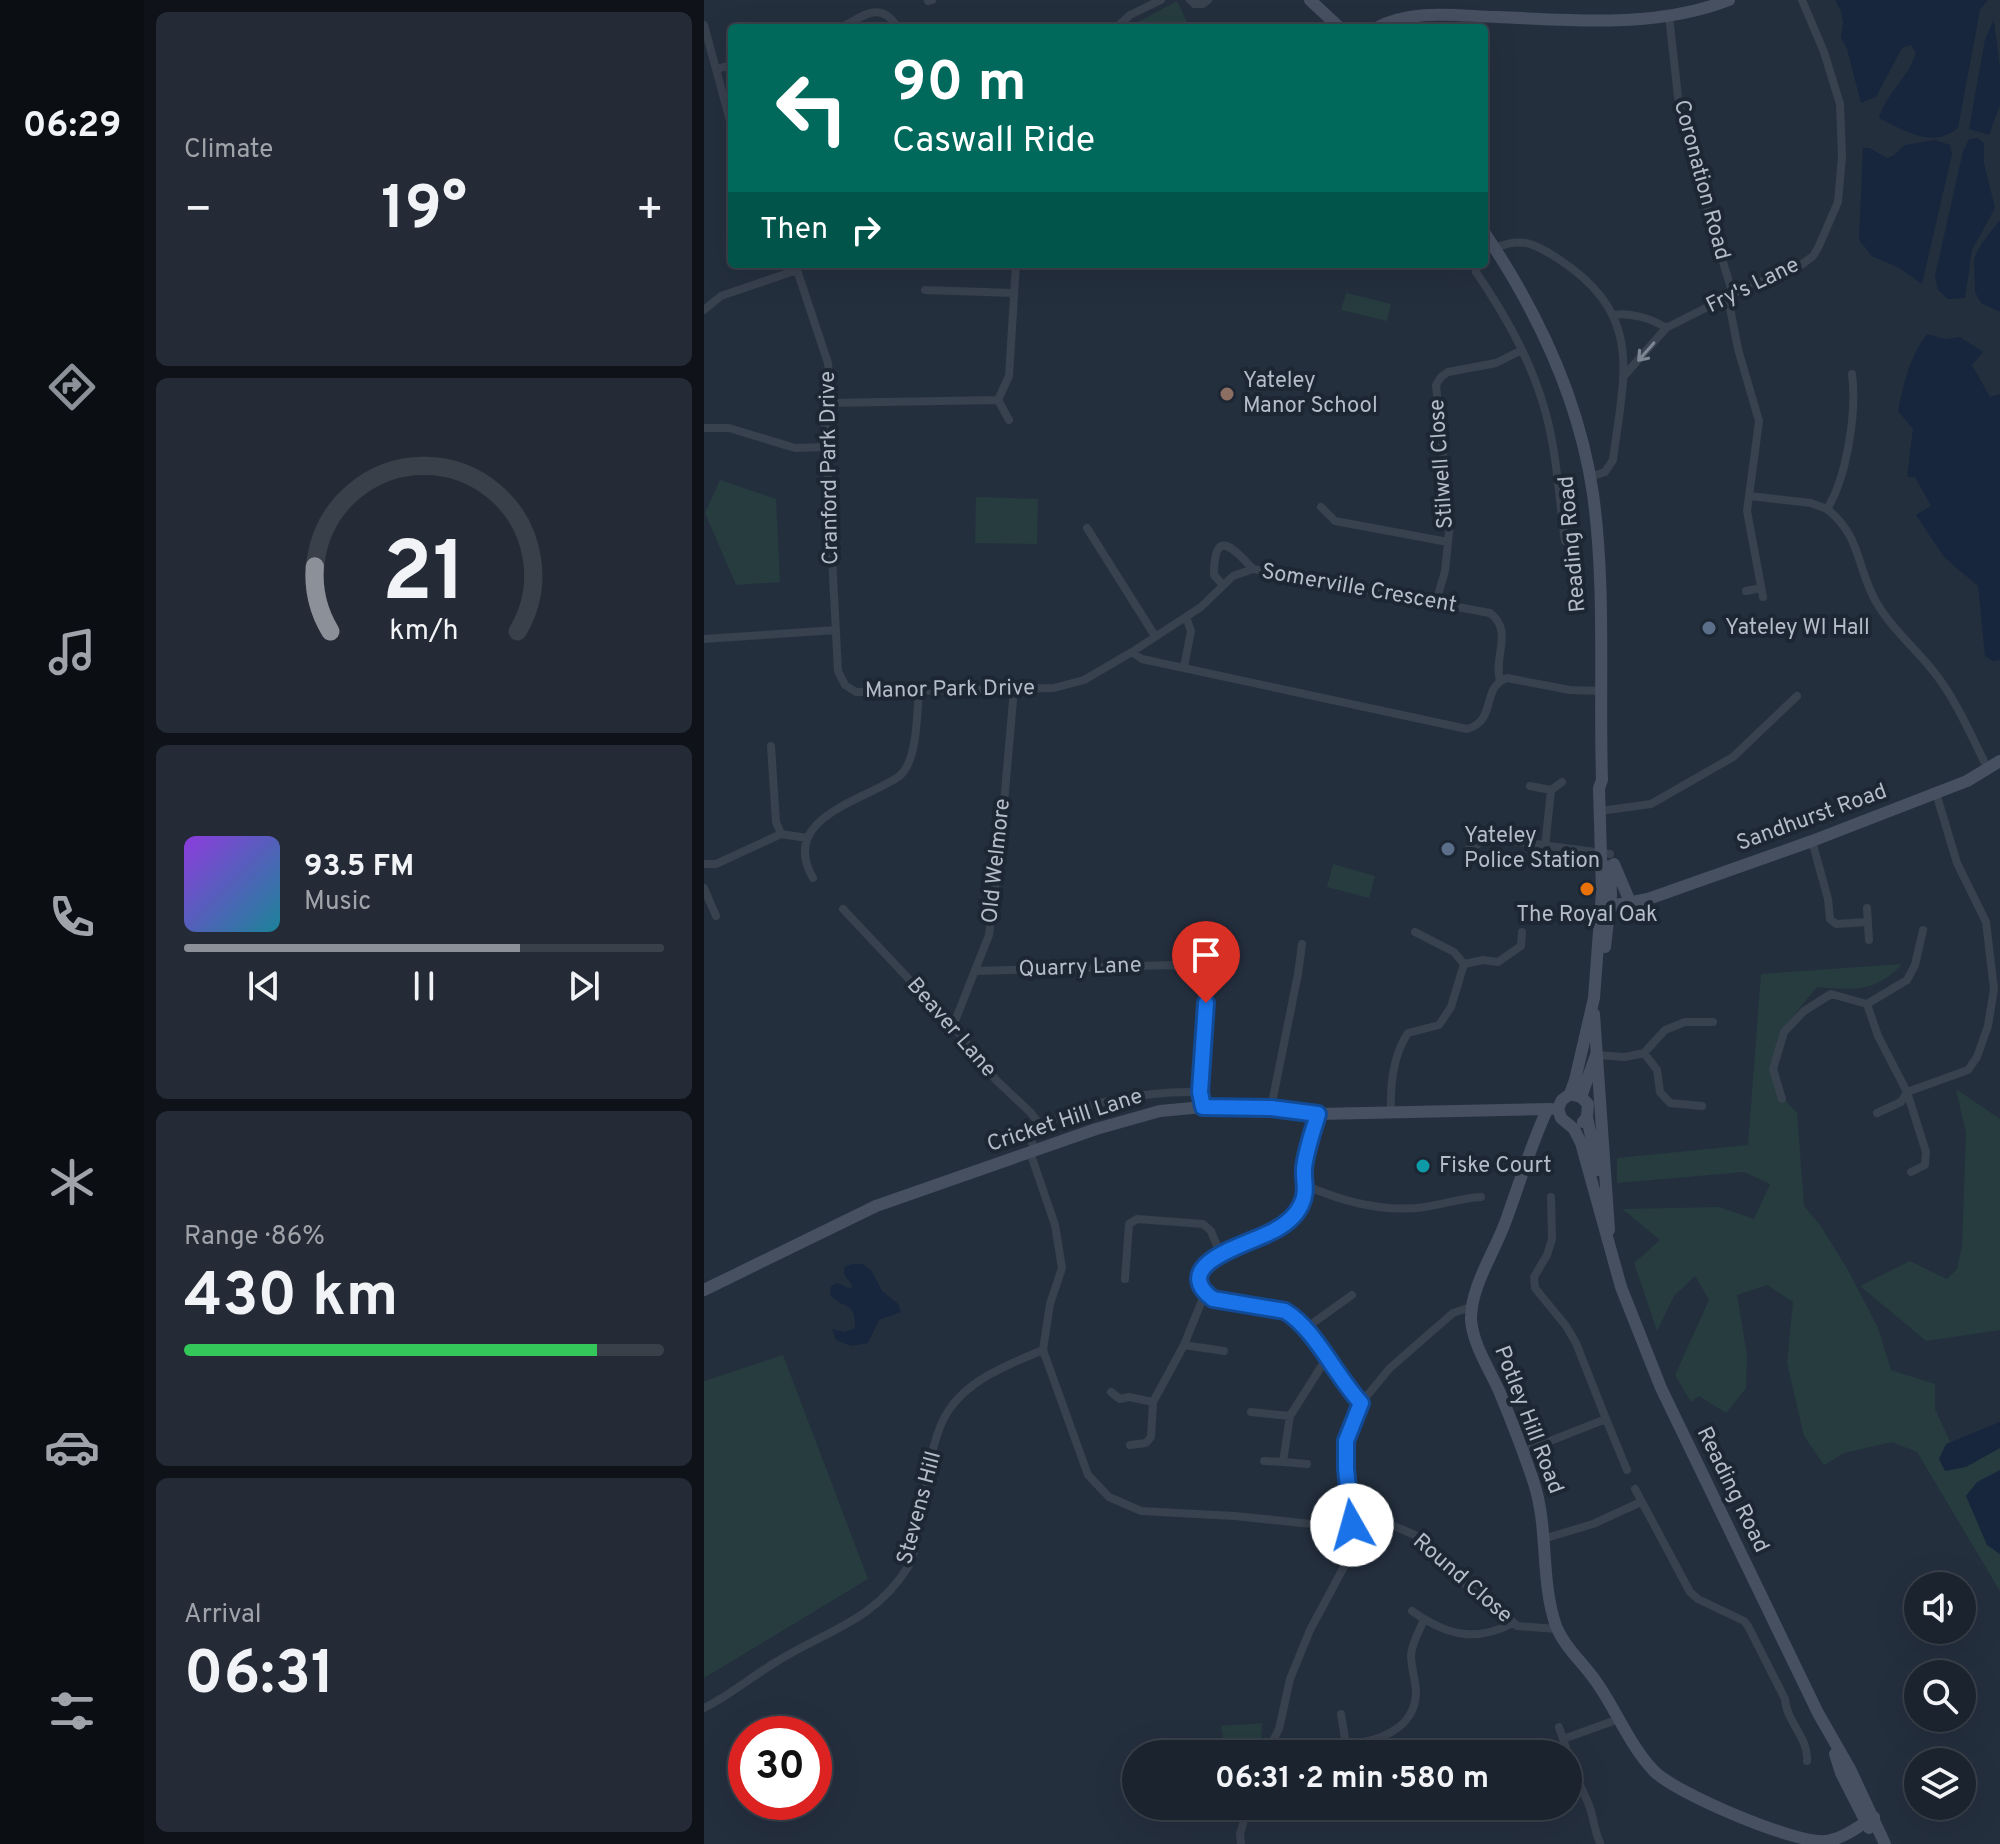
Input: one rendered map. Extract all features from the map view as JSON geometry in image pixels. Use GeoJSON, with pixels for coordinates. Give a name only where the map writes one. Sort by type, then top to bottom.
{"type":"FeatureCollection","features":[{"type":"Feature","properties":{"kind":"street"},"geometry":{"type":"LineString","coordinates":[[1120,24],[1130,15],[1161,0]]}},
{"type":"Feature","properties":{"kind":"street"},"geometry":{"type":"LineString","coordinates":[[1190,0],[1194,4],[1203,4],[1208,0]]}},
{"type":"Feature","properties":{"kind":"street"},"geometry":{"type":"LineString","coordinates":[[1310,0],[1336,24]]}},
{"type":"Feature","properties":{"kind":"street"},"geometry":{"type":"LineString","coordinates":[[1390,24],[1420,15],[1629,22],[1669,16],[1729,0]]}},
{"type":"Feature","properties":{"kind":"street","name":"Fry's Lane"},"geometry":{"type":"LineString","coordinates":[[1624,376],[1666,328],[1753,284],[1793,271],[1813,256],[1838,202],[1842,156],[1840,104],[1824,52],[1802,0]]}},
{"type":"Feature","properties":{"kind":"street"},"geometry":{"type":"LineString","coordinates":[[848,24],[872,11],[882,10],[896,24]]}},
{"type":"Feature","properties":{"kind":"street","name":"Coronation Road"},"geometry":{"type":"LineString","coordinates":[[1669,16],[1678,97],[1687,142],[1730,296],[1738,349],[1759,421],[1747,511],[1762,592],[1746,591]]}},
{"type":"Feature","properties":{"kind":"street"},"geometry":{"type":"LineString","coordinates":[[704,25],[728,113]]}},
{"type":"Feature","properties":{"kind":"street"},"geometry":{"type":"LineString","coordinates":[[716,69],[728,66]]}},
{"type":"Feature","properties":{"kind":"street","name":"Reading Road"},"geometry":{"type":"LineString","coordinates":[[1488,238],[1528,302],[1561,371],[1578,423],[1590,477],[1599,564],[1602,780],[1606,787],[1604,954],[1598,965],[1576,1096]]}},
{"type":"Feature","properties":{"kind":"street"},"geometry":{"type":"LineString","coordinates":[[1495,248],[1518,240],[1545,250],[1573,268],[1614,315],[1623,344],[1624,376],[1613,460],[1605,472],[1590,477]]}},
{"type":"Feature","properties":{"kind":"street"},"geometry":{"type":"LineString","coordinates":[[704,310],[721,296],[793,268]]}},
{"type":"Feature","properties":{"kind":"street","name":"Cranford Park Drive"},"geometry":{"type":"LineString","coordinates":[[796,268],[828,363],[830,388],[826,447],[836,630]]}},
{"type":"Feature","properties":{"kind":"street"},"geometry":{"type":"LineString","coordinates":[[998,400],[1009,376],[1016,268]]}},
{"type":"Feature","properties":{"kind":"street"},"geometry":{"type":"LineString","coordinates":[[1476,272],[1522,350],[1547,417],[1565,541]]}},
{"type":"Feature","properties":{"kind":"street"},"geometry":{"type":"LineString","coordinates":[[925,290],[1014,293]]}},
{"type":"Feature","properties":{"kind":"street"},"geometry":{"type":"LineString","coordinates":[[1614,315],[1623,313],[1657,322],[1666,328]]}},
{"type":"Feature","properties":{"kind":"street","name":"Stilwell Close"},"geometry":{"type":"LineString","coordinates":[[1436,602],[1445,571],[1450,523],[1436,385],[1448,372],[1496,363],[1522,350]]}},
{"type":"Feature","properties":{"kind":"street"},"geometry":{"type":"LineString","coordinates":[[1827,509],[1839,485],[1847,446],[1855,393],[1852,374]]}},
{"type":"Feature","properties":{"kind":"street"},"geometry":{"type":"LineString","coordinates":[[827,403],[998,400]]}},
{"type":"Feature","properties":{"kind":"street"},"geometry":{"type":"LineString","coordinates":[[998,400],[1009,420]]}},
{"type":"Feature","properties":{"kind":"street"},"geometry":{"type":"LineString","coordinates":[[704,428],[729,428],[795,448],[826,447]]}},
{"type":"Feature","properties":{"kind":"street"},"geometry":{"type":"LineString","coordinates":[[1749,496],[1811,503],[1827,509],[1841,520],[1850,532],[1874,599],[1949,693],[1988,769]]}},
{"type":"Feature","properties":{"kind":"street","name":"Stilwell Close"},"geometry":{"type":"LineString","coordinates":[[1321,507],[1335,521],[1448,542]]}},
{"type":"Feature","properties":{"kind":"street"},"geometry":{"type":"LineString","coordinates":[[1087,528],[1155,636]]}},
{"type":"Feature","properties":{"kind":"street"},"geometry":{"type":"LineString","coordinates":[[1222,584],[1214,575],[1214,554],[1219,548],[1226,545],[1232,547],[1253,569]]}},
{"type":"Feature","properties":{"kind":"street","name":"Somerville Crescent"},"geometry":{"type":"LineString","coordinates":[[1132,652],[1201,607],[1233,576],[1253,569],[1490,613],[1499,619],[1504,631],[1497,670],[1500,681]]}},
{"type":"Feature","properties":{"kind":"street"},"geometry":{"type":"LineString","coordinates":[[1184,667],[1191,631],[1186,617]]}},
{"type":"Feature","properties":{"kind":"street"},"geometry":{"type":"LineString","coordinates":[[704,639],[836,630]]}},
{"type":"Feature","properties":{"kind":"street","name":"Manor Park Drive"},"geometry":{"type":"LineString","coordinates":[[836,630],[838,671],[845,685],[856,692],[1054,688],[1084,680],[1132,652]]}},
{"type":"Feature","properties":{"kind":"street"},"geometry":{"type":"LineString","coordinates":[[1132,652],[1142,659],[1231,680],[1467,729],[1484,720],[1492,691],[1507,678],[1570,690],[1601,691]]}},
{"type":"Feature","properties":{"kind":"street","name":"Old Welmore"},"geometry":{"type":"LineString","coordinates":[[953,1026],[989,935],[1014,689]]}},
{"type":"Feature","properties":{"kind":"street"},"geometry":{"type":"LineString","coordinates":[[813,878],[806,860],[807,838],[820,819],[903,773],[911,759],[919,692]]}},
{"type":"Feature","properties":{"kind":"street"},"geometry":{"type":"LineString","coordinates":[[1604,811],[1651,804],[1733,757],[1797,696]]}},
{"type":"Feature","properties":{"kind":"street"},"geometry":{"type":"LineString","coordinates":[[771,746],[776,822],[781,834]]}},
{"type":"Feature","properties":{"kind":"street","name":"Sandhurst Road"},"geometry":{"type":"LineString","coordinates":[[1606,901],[1631,900],[1812,841],[1967,781],[2000,761]]}},
{"type":"Feature","properties":{"kind":"street"},"geometry":{"type":"LineString","coordinates":[[1530,786],[1551,790],[1562,782]]}},
{"type":"Feature","properties":{"kind":"street"},"geometry":{"type":"LineString","coordinates":[[1545,847],[1551,790]]}},
{"type":"Feature","properties":{"kind":"street"},"geometry":{"type":"LineString","coordinates":[[1877,1113],[1901,1102],[1907,1092],[1968,1070],[1977,1057],[1988,1026],[1994,989],[1986,922],[1957,863],[1936,793]]}},
{"type":"Feature","properties":{"kind":"street"},"geometry":{"type":"LineString","coordinates":[[704,864],[716,864],[781,834],[807,838]]}},
{"type":"Feature","properties":{"kind":"street"},"geometry":{"type":"LineString","coordinates":[[1467,850],[1489,838],[1606,854],[1631,900]]}},
{"type":"Feature","properties":{"kind":"street"},"geometry":{"type":"LineString","coordinates":[[1812,841],[1828,899],[1830,919],[1836,924],[1867,922]]}},
{"type":"Feature","properties":{"kind":"street"},"geometry":{"type":"LineString","coordinates":[[704,888],[716,916]]}},
{"type":"Feature","properties":{"kind":"street"},"geometry":{"type":"LineString","coordinates":[[1867,908],[1869,940]]}},
{"type":"Feature","properties":{"kind":"street","name":"Beaver Lane"},"geometry":{"type":"LineString","coordinates":[[843,909],[1041,1126]]}},
{"type":"Feature","properties":{"kind":"street"},"geometry":{"type":"LineString","coordinates":[[1782,1099],[1773,1069],[1784,1032],[1791,1022],[1819,999],[1831,994],[1867,1004],[1907,980],[1915,965],[1923,930]]}},
{"type":"Feature","properties":{"kind":"street"},"geometry":{"type":"LineString","coordinates":[[1415,932],[1454,952],[1464,964]]}},
{"type":"Feature","properties":{"kind":"street"},"geometry":{"type":"LineString","coordinates":[[1464,964],[1483,960],[1498,962],[1521,946],[1522,932]]}},
{"type":"Feature","properties":{"kind":"street"},"geometry":{"type":"LineString","coordinates":[[1271,1108],[1302,944]]}},
{"type":"Feature","properties":{"kind":"street"},"geometry":{"type":"LineString","coordinates":[[1391,1113],[1390,1093],[1400,1044],[1408,1033],[1439,1025],[1451,1007],[1464,964]]}},
{"type":"Feature","properties":{"kind":"street","name":"Quarry Lane"},"geometry":{"type":"LineString","coordinates":[[975,971],[1173,965],[1181,969],[1199,986],[1206,1003],[1200,1092],[1203,1107]]}},
{"type":"Feature","properties":{"kind":"street","name":"Reading Road"},"geometry":{"type":"LineString","coordinates":[[1594,998],[1610,1253]]}},
{"type":"Feature","properties":{"kind":"street"},"geometry":{"type":"LineString","coordinates":[[1867,1004],[1878,1036],[1907,1092],[1926,1159],[1925,1165],[1911,1172]]}},
{"type":"Feature","properties":{"kind":"street"},"geometry":{"type":"LineString","coordinates":[[1596,1055],[1625,1057],[1644,1053],[1665,1030],[1685,1022],[1713,1022]]}},
{"type":"Feature","properties":{"kind":"street"},"geometry":{"type":"LineString","coordinates":[[1644,1053],[1657,1070],[1660,1092],[1670,1103],[1702,1106]]}},
{"type":"Feature","properties":{"kind":"street","name":"Reading Road"},"geometry":{"type":"LineString","coordinates":[[1596,1055],[1576,1096],[1562,1100],[1553,1109],[1568,1123],[1585,1153],[1610,1253],[1636,1330],[1661,1388],[1831,1740],[1850,1769],[1878,1844]]}},
{"type":"Feature","properties":{"kind":"street","name":"Cricket Hill Lane"},"geometry":{"type":"LineString","coordinates":[[1041,1126],[1112,1099],[1154,1092],[1200,1092]]}},
{"type":"Feature","properties":{"kind":"street","name":"Reading Road"},"geometry":{"type":"LineString","coordinates":[[1576,1096],[1588,1104],[1587,1117],[1601,1187],[1609,1208]]}},
{"type":"Feature","properties":{"kind":"street","name":"Cricket Hill Lane"},"geometry":{"type":"LineString","coordinates":[[704,1290],[876,1206],[1096,1129],[1160,1111],[1203,1107],[1271,1108],[1318,1114],[1553,1109]]}},
{"type":"Feature","properties":{"kind":"street"},"geometry":{"type":"LineString","coordinates":[[1273,1740],[1279,1729],[1290,1679],[1310,1630],[1346,1563],[1352,1525],[1346,1441],[1361,1403],[1390,1368],[1423,1338],[1453,1313],[1471,1307],[1505,1223],[1533,1141],[1553,1109]]}},
{"type":"Feature","properties":{"kind":"street"},"geometry":{"type":"LineString","coordinates":[[1524,1112],[1533,1141]]}},
{"type":"Feature","properties":{"kind":"street"},"geometry":{"type":"LineString","coordinates":[[1318,1114],[1304,1171],[1307,1186],[1301,1204],[1290,1220],[1208,1261],[1201,1273],[1201,1284],[1205,1293],[1213,1299],[1285,1311],[1306,1328],[1361,1403]]}},
{"type":"Feature","properties":{"kind":"street"},"geometry":{"type":"LineString","coordinates":[[1568,1123],[1577,1124],[1587,1117]]}},
{"type":"Feature","properties":{"kind":"street"},"geometry":{"type":"LineString","coordinates":[[1041,1126],[1031,1138],[1032,1151],[1055,1225],[1062,1268],[1050,1304],[1043,1350],[1088,1475],[1109,1497],[1141,1511],[1352,1525]]}},
{"type":"Feature","properties":{"kind":"street"},"geometry":{"type":"LineString","coordinates":[[1307,1186],[1340,1201],[1367,1206],[1422,1207],[1481,1197]]}},
{"type":"Feature","properties":{"kind":"street"},"geometry":{"type":"LineString","coordinates":[[1551,1197],[1552,1239],[1534,1277],[1535,1288],[1576,1343],[1627,1470]]}},
{"type":"Feature","properties":{"kind":"street"},"geometry":{"type":"LineString","coordinates":[[1125,1279],[1126,1233],[1129,1224],[1137,1219],[1203,1224],[1211,1231],[1220,1253]]}},
{"type":"Feature","properties":{"kind":"street"},"geometry":{"type":"LineString","coordinates":[[1130,1445],[1146,1443],[1151,1437],[1153,1402],[1184,1345],[1205,1293]]}},
{"type":"Feature","properties":{"kind":"street"},"geometry":{"type":"LineString","coordinates":[[1306,1328],[1352,1295]]}},
{"type":"Feature","properties":{"kind":"street","name":"Potley Hill Road"},"geometry":{"type":"LineString","coordinates":[[1471,1307],[1476,1342],[1522,1452],[1542,1513],[1547,1593],[1557,1629],[1595,1681],[1643,1759],[1656,1774],[1674,1787],[1789,1835],[1828,1843],[1870,1820]]}},
{"type":"Feature","properties":{"kind":"street"},"geometry":{"type":"LineString","coordinates":[[1184,1345],[1224,1351]]}},
{"type":"Feature","properties":{"kind":"street","name":"Stevens Hill"},"geometry":{"type":"LineString","coordinates":[[704,1708],[729,1696],[776,1662],[869,1612],[889,1592],[910,1563],[926,1483],[947,1413],[972,1387],[1001,1368],[1043,1350]]}},
{"type":"Feature","properties":{"kind":"street"},"geometry":{"type":"LineString","coordinates":[[1283,1462],[1290,1416],[1326,1359]]}},
{"type":"Feature","properties":{"kind":"street"},"geometry":{"type":"LineString","coordinates":[[1111,1392],[1120,1399],[1129,1397],[1153,1402]]}},
{"type":"Feature","properties":{"kind":"street"},"geometry":{"type":"LineString","coordinates":[[1251,1412],[1290,1416]]}},
{"type":"Feature","properties":{"kind":"street"},"geometry":{"type":"LineString","coordinates":[[1522,1452],[1606,1419]]}},
{"type":"Feature","properties":{"kind":"street"},"geometry":{"type":"LineString","coordinates":[[1264,1461],[1307,1464]]}},
{"type":"Feature","properties":{"kind":"street"},"geometry":{"type":"LineString","coordinates":[[1635,1489],[1690,1592],[1748,1626],[1785,1699],[1785,1709],[1802,1738],[1807,1761]]}},
{"type":"Feature","properties":{"kind":"street"},"geometry":{"type":"LineString","coordinates":[[1543,1539],[1593,1524],[1641,1502]]}},
{"type":"Feature","properties":{"kind":"street","name":"Round Close"},"geometry":{"type":"LineString","coordinates":[[1352,1525],[1394,1526],[1415,1535],[1458,1579],[1497,1607],[1513,1623],[1557,1629]]}},
{"type":"Feature","properties":{"kind":"street"},"geometry":{"type":"LineString","coordinates":[[1412,1611],[1424,1620],[1474,1637],[1494,1633],[1513,1623]]}},
{"type":"Feature","properties":{"kind":"street"},"geometry":{"type":"LineString","coordinates":[[1377,1740],[1408,1718],[1413,1708],[1416,1694],[1411,1653],[1424,1620]]}},
{"type":"Feature","properties":{"kind":"street"},"geometry":{"type":"LineString","coordinates":[[1341,1714],[1345,1740]]}},
{"type":"Feature","properties":{"kind":"street"},"geometry":{"type":"LineString","coordinates":[[1559,1727],[1563,1739],[1619,1719]]}},
{"type":"Feature","properties":{"kind":"street"},"geometry":{"type":"LineString","coordinates":[[1582,1792],[1600,1843]]}},
{"type":"Feature","properties":{"kind":"street"},"geometry":{"type":"LineString","coordinates":[[1241,1844],[1244,1820]]}},
{"type":"Feature","properties":{"kind":"street","name":"Reading Road"},"geometry":{"type":"LineString","coordinates":[[1870,1820],[1885,1844]]}},
{"type":"Feature","properties":{"kind":"green space"},"geometry":{"type":"Polygon","coordinates":[[[1177,1],[1188,24],[1134,24],[1177,1]]]}},
{"type":"Feature","properties":{"kind":"green space"},"geometry":{"type":"Polygon","coordinates":[[[1346,293],[1391,304],[1387,321],[1341,310],[1346,293]]]}},
{"type":"Feature","properties":{"kind":"green space"},"geometry":{"type":"Polygon","coordinates":[[[720,480],[776,499],[780,582],[736,585],[705,513],[720,480]]]}},
{"type":"Feature","properties":{"kind":"green space"},"geometry":{"type":"Polygon","coordinates":[[[976,497],[1038,499],[1037,544],[975,543],[976,497]]]}},
{"type":"Feature","properties":{"kind":"green space"},"geometry":{"type":"Polygon","coordinates":[[[1333,864],[1375,876],[1369,898],[1327,887],[1333,864]]]}},
{"type":"Feature","properties":{"kind":"green space"},"geometry":{"type":"Polygon","coordinates":[[[1902,964],[1883,980],[1863,988],[1817,987],[1781,1031],[1775,1089],[1797,1113],[1804,1206],[1820,1225],[1848,1270],[1878,1328],[1891,1370],[1935,1384],[1935,1409],[1954,1450],[2000,1426],[2000,1506],[1987,1544],[2000,1554],[2000,1591],[1917,1452],[1892,1442],[1844,1453],[1824,1465],[1804,1436],[1787,1363],[1793,1302],[1767,1285],[1737,1295],[1747,1355],[1746,1388],[1726,1413],[1699,1396],[1691,1402],[1675,1375],[1709,1300],[1695,1276],[1674,1296],[1657,1331],[1634,1263],[1660,1240],[1622,1209],[1719,1207],[1754,1219],[1770,1184],[1744,1172],[1617,1183],[1617,1158],[1748,1145],[1761,974],[1902,964]]]}},
{"type":"Feature","properties":{"kind":"green space"},"geometry":{"type":"Polygon","coordinates":[[[1956,1089],[2000,1119],[2000,1330],[1926,1341],[1860,1286],[1910,1261],[1947,1279],[1957,1269],[1962,1246],[1966,1133],[1956,1089]]]}},
{"type":"Feature","properties":{"kind":"green space"},"geometry":{"type":"Polygon","coordinates":[[[783,1355],[868,1579],[704,1678],[704,1381],[783,1355]]]}},
{"type":"Feature","properties":{"kind":"green space"},"geometry":{"type":"Polygon","coordinates":[[[1262,1723],[1261,1740],[1224,1740],[1221,1726],[1262,1723]]]}},
{"type":"Feature","properties":{"kind":"water"},"geometry":{"type":"Polygon","coordinates":[[[1835,0],[1988,0],[1980,10],[1958,128],[1938,137],[1918,136],[1879,118],[1886,101],[1912,63],[1916,53],[1911,45],[1902,48],[1876,97],[1861,103],[1841,37],[1843,23],[1835,0]]]}},
{"type":"Feature","properties":{"kind":"water"},"geometry":{"type":"Polygon","coordinates":[[[1994,20],[2000,67],[2000,105],[1989,135],[1969,129],[1985,39],[1994,20]]]}},
{"type":"Feature","properties":{"kind":"water"},"geometry":{"type":"Polygon","coordinates":[[[1978,138],[1984,143],[1984,163],[1995,208],[1972,250],[1965,298],[1948,299],[1938,290],[1935,276],[1963,151],[1969,139],[1978,138]]]}},
{"type":"Feature","properties":{"kind":"water"},"geometry":{"type":"Polygon","coordinates":[[[1935,140],[1950,145],[1952,154],[1922,284],[1901,269],[1872,256],[1859,240],[1863,148],[1887,158],[1905,145],[1935,140]]]}},
{"type":"Feature","properties":{"kind":"water"},"geometry":{"type":"Polygon","coordinates":[[[2000,220],[2000,312],[1981,303],[1975,292],[1974,258],[2000,220]]]}},
{"type":"Feature","properties":{"kind":"water"},"geometry":{"type":"Polygon","coordinates":[[[1927,334],[1945,339],[1960,337],[1983,352],[1972,365],[1990,397],[2000,394],[2000,660],[1993,661],[1985,656],[1978,586],[1944,557],[1916,515],[1931,506],[1915,477],[1907,477],[1913,429],[1898,411],[1911,361],[1927,334]]]}},
{"type":"Feature","properties":{"kind":"water"},"geometry":{"type":"Polygon","coordinates":[[[863,1264],[871,1270],[882,1291],[898,1304],[901,1312],[879,1320],[868,1343],[851,1346],[836,1340],[832,1329],[845,1332],[855,1328],[853,1313],[830,1295],[831,1286],[838,1283],[853,1287],[844,1274],[844,1267],[863,1264]]]}},
{"type":"Feature","properties":{"kind":"water"},"geometry":{"type":"Polygon","coordinates":[[[2000,1422],[2000,1448],[1966,1467],[1945,1471],[1939,1459],[1946,1444],[2000,1422]]]}},
{"type":"Feature","properties":{"kind":"water"},"geometry":{"type":"Polygon","coordinates":[[[2000,1470],[2000,1554],[1987,1545],[1966,1496],[1977,1482],[2000,1470]]]}},
{"type":"Feature","properties":{"kind":"place","name":"Yateley Manor School"},"geometry":{"type":"Point","coordinates":[1227,394]}},
{"type":"Feature","properties":{"kind":"place","name":"Yateley WI Hall"},"geometry":{"type":"Point","coordinates":[1709,628]}},
{"type":"Feature","properties":{"kind":"place","name":"Yateley Police Station"},"geometry":{"type":"Point","coordinates":[1448,849]}},
{"type":"Feature","properties":{"kind":"place","name":"The Royal Oak"},"geometry":{"type":"Point","coordinates":[1587,889]}},
{"type":"Feature","properties":{"kind":"place","name":"Fiske Court"},"geometry":{"type":"Point","coordinates":[1423,1166]}},
{"type":"Feature","properties":{"kind":"route"},"geometry":{"type":"LineString","coordinates":[[1206,1003],[1200,1092],[1203,1107],[1271,1108],[1318,1114],[1304,1171],[1307,1186],[1301,1204],[1290,1220],[1208,1261],[1201,1273],[1201,1284],[1205,1293],[1213,1299],[1285,1311],[1293,1316],[1306,1328],[1347,1388],[1361,1403],[1346,1441],[1352,1525]]}}]}
